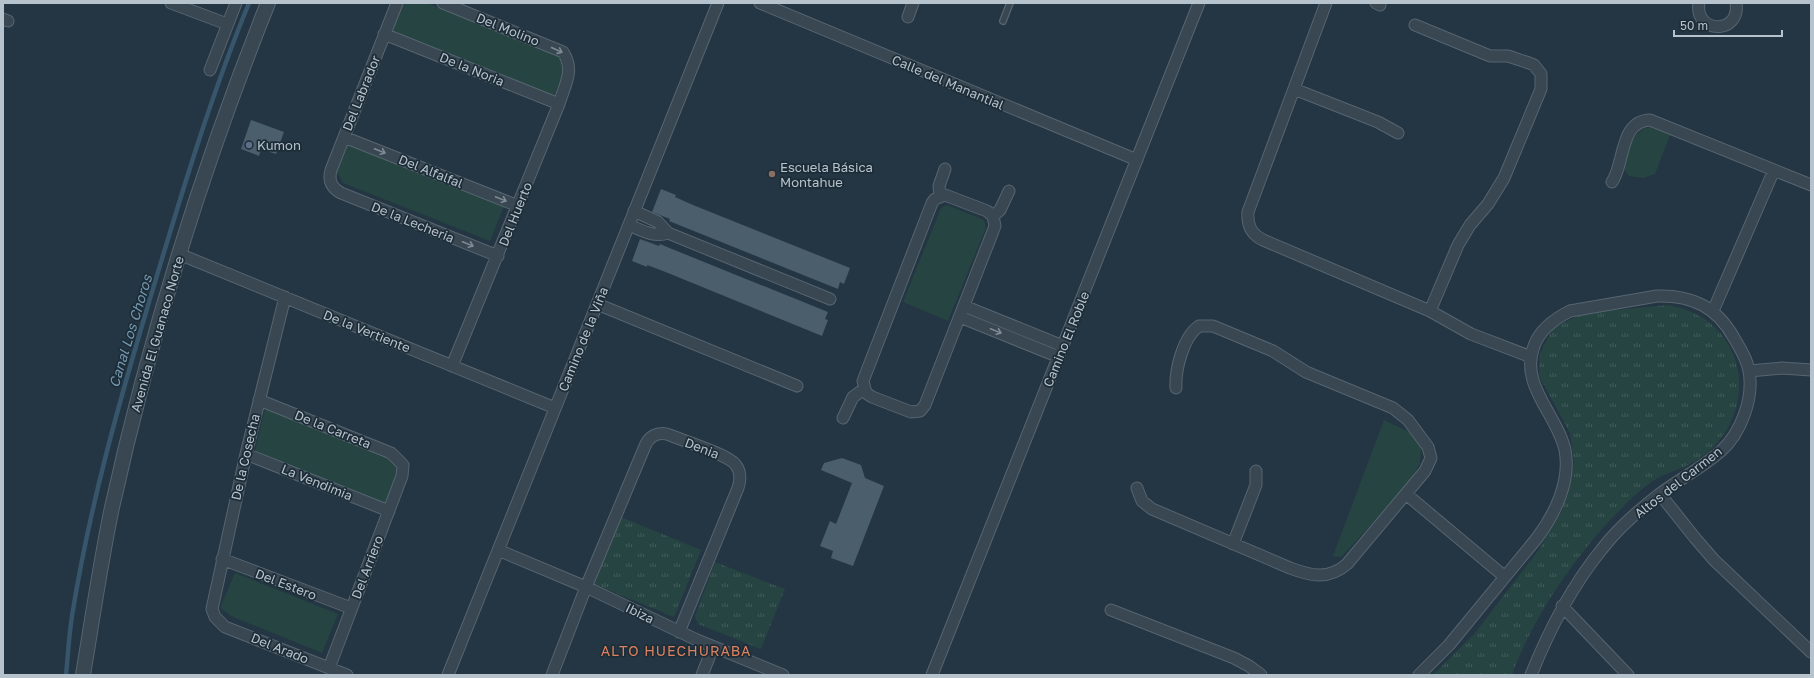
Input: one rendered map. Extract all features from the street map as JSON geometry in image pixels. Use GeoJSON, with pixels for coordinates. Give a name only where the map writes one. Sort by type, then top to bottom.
{"type":"FeatureCollection","features":[{"type":"Feature","properties":{"kind":"street"},"geometry":{"type":"LineString","coordinates":[[171,3],[227,24]]}},
{"type":"Feature","properties":{"kind":"street"},"geometry":{"type":"LineString","coordinates":[[210,70],[236,3]]}},
{"type":"Feature","properties":{"kind":"street","name":"Avenida El Guanaco Norte"},"geometry":{"type":"LineString","coordinates":[[83,675],[111,514],[146,367],[179,254],[212,155],[268,3]]}},
{"type":"Feature","properties":{"kind":"street","name":"Del Labrador"},"geometry":{"type":"LineString","coordinates":[[331,184],[330,175],[396,3]]}},
{"type":"Feature","properties":{"kind":"street","name":"Del Molino"},"geometry":{"type":"LineString","coordinates":[[443,3],[563,52],[568,60]]}},
{"type":"Feature","properties":{"kind":"street","name":"Camino de la Viña"},"geometry":{"type":"LineString","coordinates":[[448,675],[718,3]]}},
{"type":"Feature","properties":{"kind":"street","name":"Calle del Manantial"},"geometry":{"type":"LineString","coordinates":[[760,3],[1137,160]]}},
{"type":"Feature","properties":{"kind":"street"},"geometry":{"type":"LineString","coordinates":[[908,17],[913,3]]}},
{"type":"Feature","properties":{"kind":"street","name":"Camino El Roble"},"geometry":{"type":"LineString","coordinates":[[932,675],[1199,3]]}},
{"type":"Feature","properties":{"kind":"street"},"geometry":{"type":"LineString","coordinates":[[1326,3],[1248,212],[1248,224],[1250,229],[1253,234],[1263,240],[1430,311],[1471,334],[1531,357]]}},
{"type":"Feature","properties":{"kind":"street"},"geometry":{"type":"LineString","coordinates":[[1699,3],[1699,10],[1702,20],[1716,27],[1721,27],[1730,22],[1736,13],[1736,3]]}},
{"type":"Feature","properties":{"kind":"street"},"geometry":{"type":"LineString","coordinates":[[1415,24],[1490,56],[1508,56],[1529,63],[1538,69],[1542,79],[1541,89],[1504,178],[1488,204],[1470,225],[1458,245],[1430,311]]}},
{"type":"Feature","properties":{"kind":"street","name":"De la Noria"},"geometry":{"type":"LineString","coordinates":[[384,34],[559,104]]}},
{"type":"Feature","properties":{"kind":"street","name":"Del Huerto"},"geometry":{"type":"LineString","coordinates":[[452,366],[559,104],[570,68],[568,60]]}},
{"type":"Feature","properties":{"kind":"street"},"geometry":{"type":"LineString","coordinates":[[1294,89],[1378,122],[1398,133]]}},
{"type":"Feature","properties":{"kind":"street"},"geometry":{"type":"LineString","coordinates":[[1612,182],[1617,174],[1622,152],[1629,133],[1636,124],[1646,120],[1654,121],[1811,185]]}},
{"type":"Feature","properties":{"kind":"street","name":"Del Alfalfal"},"geometry":{"type":"LineString","coordinates":[[344,137],[518,206]]}},
{"type":"Feature","properties":{"kind":"street"},"geometry":{"type":"LineString","coordinates":[[940,196],[938,186],[945,169]]}},
{"type":"Feature","properties":{"kind":"street"},"geometry":{"type":"LineString","coordinates":[[1713,311],[1774,170]]}},
{"type":"Feature","properties":{"kind":"street","name":"De la Lecheria"},"geometry":{"type":"LineString","coordinates":[[331,184],[342,193],[498,256]]}},
{"type":"Feature","properties":{"kind":"street"},"geometry":{"type":"LineString","coordinates":[[993,216],[1000,210],[1009,191]]}},
{"type":"Feature","properties":{"kind":"street"},"geometry":{"type":"LineString","coordinates":[[940,196],[949,196],[987,211],[993,216],[995,226],[994,231],[925,405],[920,411],[911,412],[869,396],[864,389],[864,377],[932,203],[940,196]]}},
{"type":"Feature","properties":{"kind":"street"},"geometry":{"type":"LineString","coordinates":[[634,211],[658,222],[668,233],[830,299]]}},
{"type":"Feature","properties":{"kind":"street"},"geometry":{"type":"LineString","coordinates":[[629,225],[651,234],[663,235],[668,233]]}},
{"type":"Feature","properties":{"kind":"street","name":"De la Vertiente"},"geometry":{"type":"LineString","coordinates":[[179,254],[555,408]]}},
{"type":"Feature","properties":{"kind":"street","name":"Altos del Carmen"},"geometry":{"type":"LineString","coordinates":[[1419,675],[1449,645],[1537,538],[1554,512],[1560,497],[1566,464],[1562,442],[1532,379],[1531,357],[1535,342],[1542,331],[1559,316],[1570,311],[1664,296],[1684,298],[1700,304],[1713,311],[1725,322],[1744,355],[1749,371],[1750,392],[1743,417],[1730,441],[1721,451],[1660,494],[1614,535],[1601,549],[1562,606],[1546,637],[1531,675]]}},
{"type":"Feature","properties":{"kind":"street","name":"De la Cosecha"},"geometry":{"type":"LineString","coordinates":[[215,618],[212,605],[222,559],[246,454],[285,297]]}},
{"type":"Feature","properties":{"kind":"street"},"geometry":{"type":"LineString","coordinates":[[597,304],[797,386]]}},
{"type":"Feature","properties":{"kind":"street"},"geometry":{"type":"LineString","coordinates":[[962,311],[1063,346]]}},
{"type":"Feature","properties":{"kind":"street"},"geometry":{"type":"LineString","coordinates":[[962,311],[1059,357]]}},
{"type":"Feature","properties":{"kind":"street"},"geometry":{"type":"LineString","coordinates":[[1137,488],[1139,497],[1146,506],[1233,544],[1312,576],[1330,574],[1347,564],[1428,468],[1431,458],[1428,447],[1408,420],[1385,404],[1306,372],[1273,351],[1214,326],[1199,326],[1190,335],[1179,359],[1176,371],[1176,388]]}},
{"type":"Feature","properties":{"kind":"street"},"geometry":{"type":"LineString","coordinates":[[1749,371],[1782,368],[1811,370]]}},
{"type":"Feature","properties":{"kind":"street"},"geometry":{"type":"LineString","coordinates":[[843,418],[853,397],[864,389]]}},
{"type":"Feature","properties":{"kind":"street","name":"De la Carreta"},"geometry":{"type":"LineString","coordinates":[[259,400],[391,453],[403,465]]}},
{"type":"Feature","properties":{"kind":"street","name":"Denia"},"geometry":{"type":"LineString","coordinates":[[586,587],[650,437],[658,434],[667,434],[726,457],[732,460],[738,469],[740,481],[679,632]]}},
{"type":"Feature","properties":{"kind":"street","name":"La Vendimia"},"geometry":{"type":"LineString","coordinates":[[246,454],[389,511]]}},
{"type":"Feature","properties":{"kind":"street","name":"Del Arriero"},"geometry":{"type":"LineString","coordinates":[[328,668],[402,476],[403,465]]}},
{"type":"Feature","properties":{"kind":"street"},"geometry":{"type":"LineString","coordinates":[[1233,544],[1256,485],[1256,470]]}},
{"type":"Feature","properties":{"kind":"street"},"geometry":{"type":"LineString","coordinates":[[1406,494],[1505,577]]}},
{"type":"Feature","properties":{"kind":"street"},"geometry":{"type":"LineString","coordinates":[[1660,494],[1714,560],[1811,652]]}},
{"type":"Feature","properties":{"kind":"street","name":"Ibiza"},"geometry":{"type":"LineString","coordinates":[[498,550],[586,587],[713,647],[783,675]]}},
{"type":"Feature","properties":{"kind":"street","name":"Del Estero"},"geometry":{"type":"LineString","coordinates":[[222,559],[351,608]]}},
{"type":"Feature","properties":{"kind":"street"},"geometry":{"type":"LineString","coordinates":[[552,675],[586,587]]}},
{"type":"Feature","properties":{"kind":"street"},"geometry":{"type":"LineString","coordinates":[[1562,606],[1628,675]]}},
{"type":"Feature","properties":{"kind":"street"},"geometry":{"type":"LineString","coordinates":[[1111,610],[1234,658],[1249,666],[1261,675]]}},
{"type":"Feature","properties":{"kind":"street","name":"Del Arado"},"geometry":{"type":"LineString","coordinates":[[215,618],[226,627],[347,675]]}},
{"type":"Feature","properties":{"kind":"street"},"geometry":{"type":"LineString","coordinates":[[702,675],[713,647]]}},
{"type":"Feature","properties":{"kind":"lane"},"geometry":{"type":"LineString","coordinates":[[1002,21],[1010,3]]}},
{"type":"Feature","properties":{"kind":"green space"},"geometry":{"type":"Polygon","coordinates":[[[403,3],[427,3],[560,56],[566,66],[554,96],[392,31],[403,3]]]}},
{"type":"Feature","properties":{"kind":"green space"},"geometry":{"type":"Polygon","coordinates":[[[1650,127],[1670,135],[1655,174],[1643,178],[1629,176],[1623,169],[1631,144],[1638,133],[1650,127]]]}},
{"type":"Feature","properties":{"kind":"green space"},"geometry":{"type":"Polygon","coordinates":[[[348,144],[504,206],[490,241],[343,183],[337,172],[348,144]]]}},
{"type":"Feature","properties":{"kind":"green space"},"geometry":{"type":"Polygon","coordinates":[[[947,205],[984,220],[986,228],[948,321],[903,302],[941,208],[947,205]]]}},
{"type":"Feature","properties":{"kind":"green space"},"geometry":{"type":"Polygon","coordinates":[[[1669,305],[1691,312],[1710,323],[1724,337],[1733,353],[1738,371],[1739,388],[1737,406],[1730,423],[1720,439],[1707,453],[1689,465],[1656,479],[1647,485],[1627,503],[1587,546],[1557,587],[1531,631],[1512,675],[1433,675],[1475,633],[1538,551],[1562,511],[1574,463],[1570,433],[1539,376],[1539,355],[1553,328],[1584,313],[1669,305]]]}},
{"type":"Feature","properties":{"kind":"green space"},"geometry":{"type":"Polygon","coordinates":[[[265,409],[389,457],[397,465],[397,473],[386,504],[255,451],[265,409]]]}},
{"type":"Feature","properties":{"kind":"green space"},"geometry":{"type":"Polygon","coordinates":[[[1384,420],[1409,432],[1421,447],[1420,464],[1403,491],[1341,557],[1333,556],[1384,420]]]}},
{"type":"Feature","properties":{"kind":"green space"},"geometry":{"type":"Polygon","coordinates":[[[621,517],[701,550],[674,617],[594,584],[621,517]]]}},
{"type":"Feature","properties":{"kind":"green space"},"geometry":{"type":"Polygon","coordinates":[[[715,562],[785,589],[761,649],[698,624],[695,616],[715,562]]]}},
{"type":"Feature","properties":{"kind":"green space"},"geometry":{"type":"Polygon","coordinates":[[[235,573],[338,614],[322,653],[231,616],[220,608],[235,573]]]}},
{"type":"Feature","properties":{"kind":"building"},"geometry":{"type":"Polygon","coordinates":[[[251,120],[284,132],[276,154],[261,149],[259,156],[241,149],[251,120]]]}},
{"type":"Feature","properties":{"kind":"building"},"geometry":{"type":"Polygon","coordinates":[[[661,189],[676,195],[675,197],[693,205],[850,268],[844,284],[840,282],[838,289],[669,221],[670,219],[652,212],[661,189]]]}},
{"type":"Feature","properties":{"kind":"building"},"geometry":{"type":"Polygon","coordinates":[[[640,239],[659,246],[660,244],[828,312],[825,319],[828,320],[822,336],[668,273],[632,261],[640,239]]]}},
{"type":"Feature","properties":{"kind":"building"},"geometry":{"type":"Polygon","coordinates":[[[842,458],[861,465],[865,478],[884,486],[853,566],[831,558],[833,551],[820,546],[830,521],[836,524],[852,483],[821,470],[824,463],[842,458]]]}},
{"type":"Feature","properties":{"kind":"waterway","name":"Canal Los Choros"},"geometry":{"type":"LineString","coordinates":[[66,675],[71,623],[79,576],[115,419],[195,151],[234,40],[249,3]]}},
{"type":"Feature","properties":{"kind":"place","name":"Kumon"},"geometry":{"type":"Point","coordinates":[249,145]}},
{"type":"Feature","properties":{"kind":"place","name":"Escuela Básica Montahue"},"geometry":{"type":"Point","coordinates":[772,174]}},
{"type":"Feature","properties":{"kind":"district","name":"ALTO HUECHURABA"},"geometry":{"type":"Point","coordinates":[676,650]}}]}
